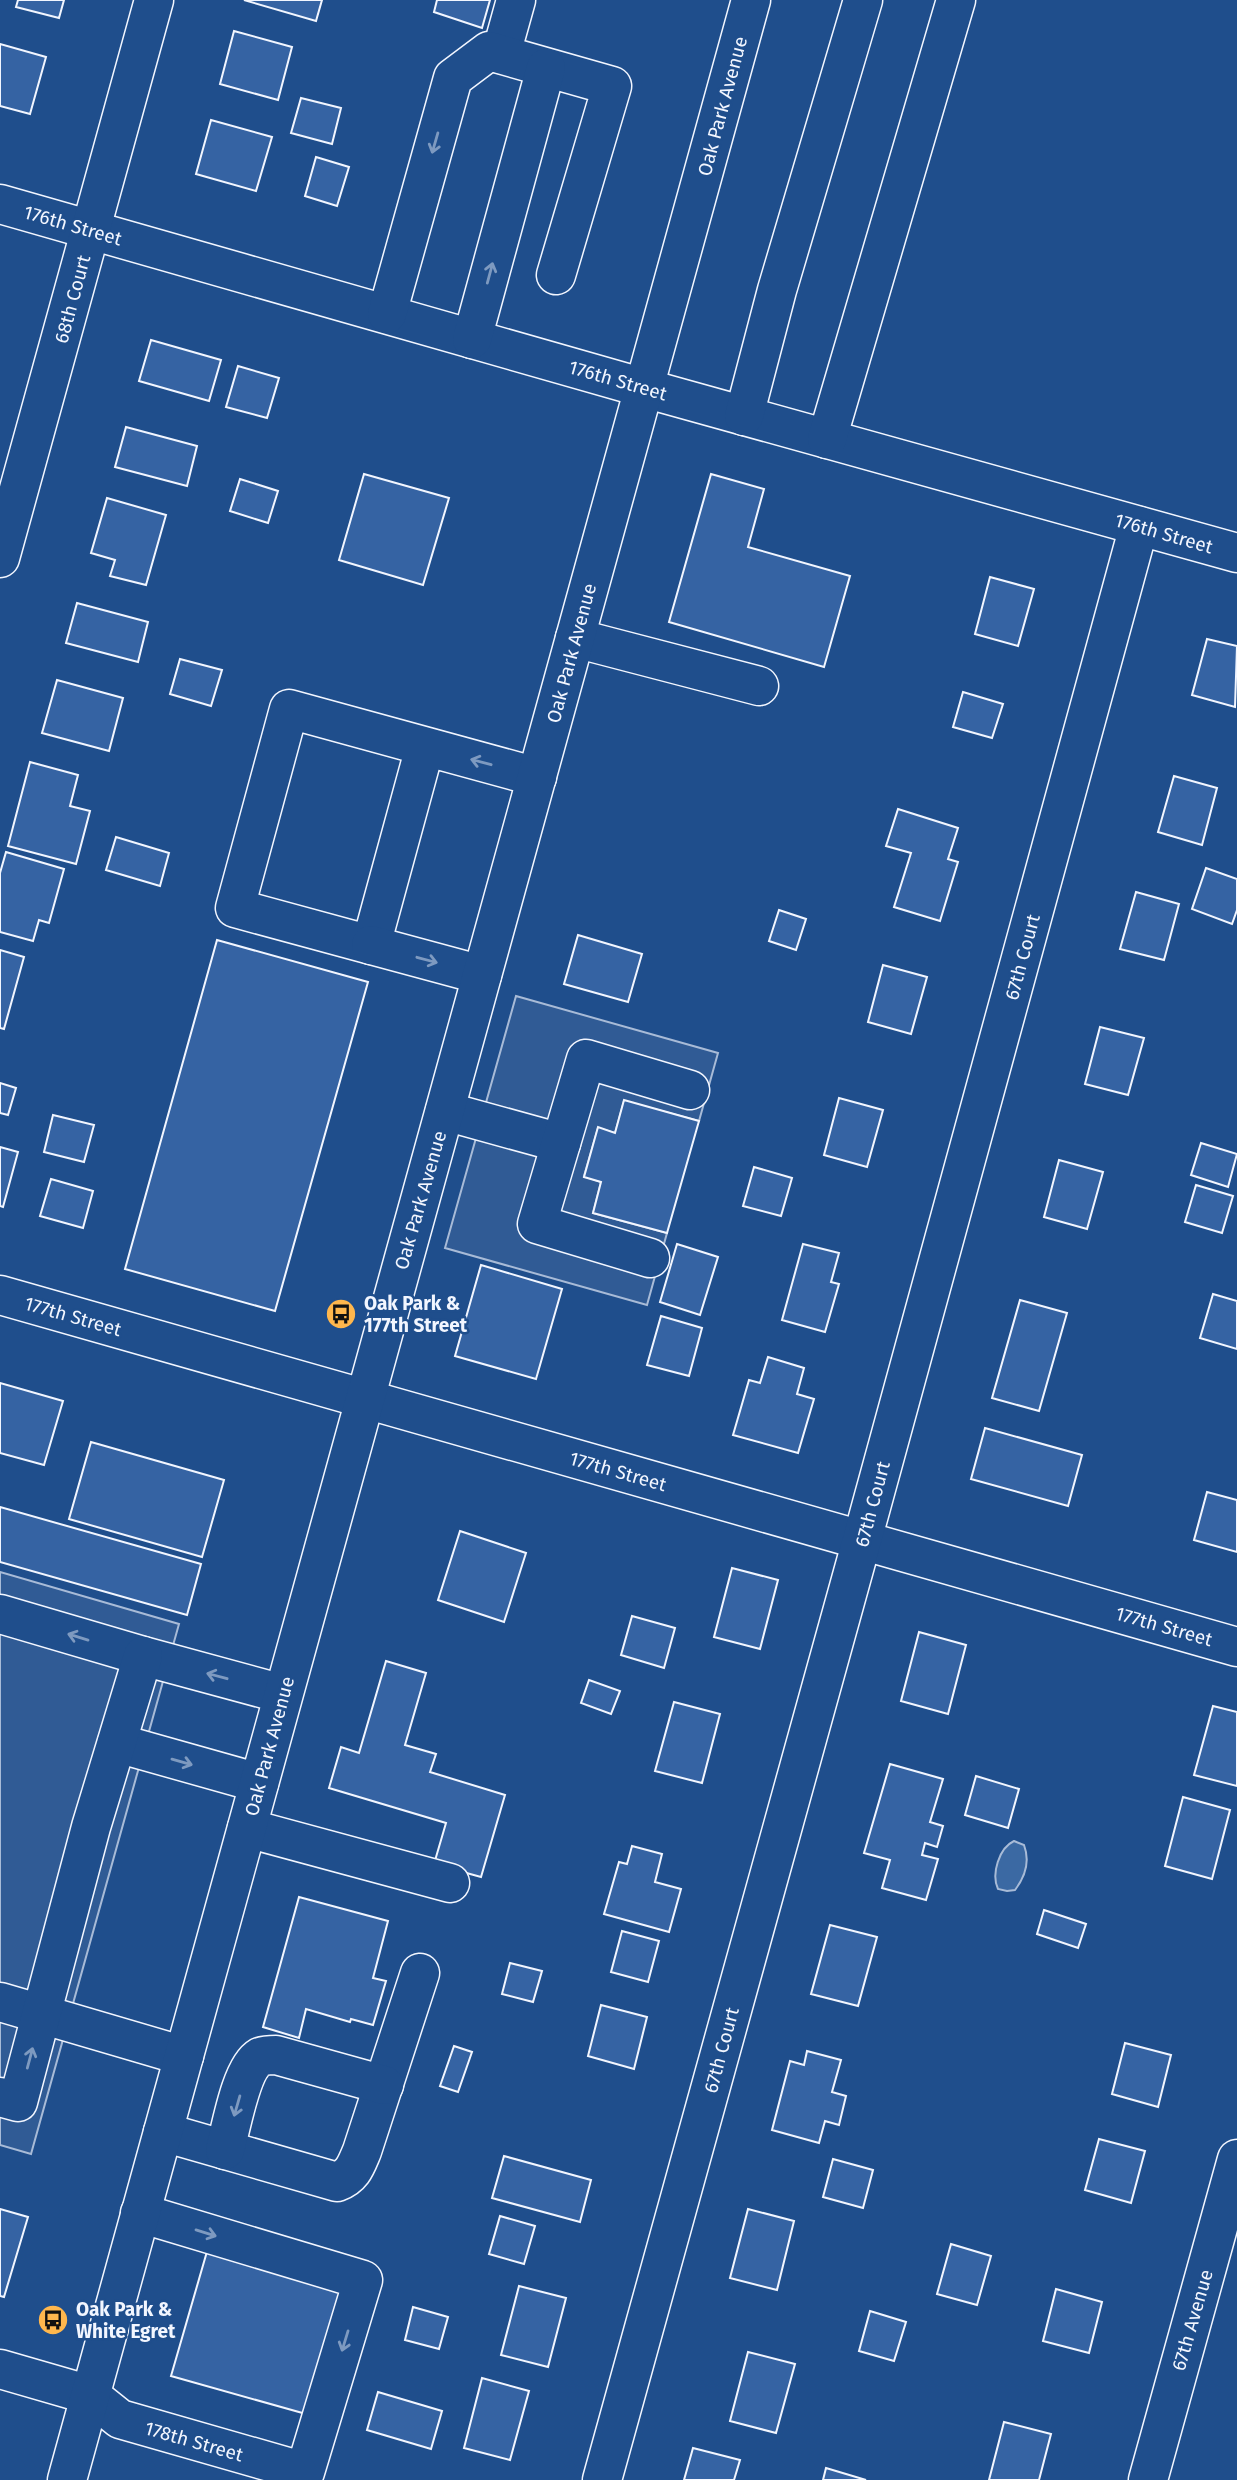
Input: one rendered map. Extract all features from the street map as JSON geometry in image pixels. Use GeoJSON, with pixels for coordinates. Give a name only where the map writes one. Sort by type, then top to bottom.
{"type":"FeatureCollection","features":[{"type":"Feature","properties":{"kind":"street","name":"68th Court"},"geometry":{"type":"LineString","coordinates":[[0,558],[154,0]]}},
{"type":"Feature","properties":{"kind":"street"},"geometry":{"type":"LineString","coordinates":[[501,54],[516,0]]}},
{"type":"Feature","properties":{"kind":"street","name":"Oak Park Avenue"},"geometry":{"type":"LineString","coordinates":[[66,2480],[751,0]]}},
{"type":"Feature","properties":{"kind":"street"},"geometry":{"type":"LineString","coordinates":[[744,415],[863,0]]}},
{"type":"Feature","properties":{"kind":"street"},"geometry":{"type":"LineString","coordinates":[[827,439],[956,0]]}},
{"type":"Feature","properties":{"kind":"street"},"geometry":{"type":"LineString","coordinates":[[387,314],[453,78],[489,51],[612,86],[556,275]]}},
{"type":"Feature","properties":{"kind":"street"},"geometry":{"type":"LineString","coordinates":[[472,339],[546,68]]}},
{"type":"Feature","properties":{"kind":"street","name":"176th Street"},"geometry":{"type":"LineString","coordinates":[[0,204],[644,388],[1237,553]]}},
{"type":"Feature","properties":{"kind":"street","name":"67th Court"},"geometry":{"type":"LineString","coordinates":[[602,2480],[1139,526]]}},
{"type":"Feature","properties":{"kind":"street"},"geometry":{"type":"LineString","coordinates":[[575,638],[759,686]]}},
{"type":"Feature","properties":{"kind":"street"},"geometry":{"type":"LineString","coordinates":[[482,975],[235,908],[289,709],[537,777]]}},
{"type":"Feature","properties":{"kind":"street"},"geometry":{"type":"LineString","coordinates":[[371,945],[425,747]]}},
{"type":"Feature","properties":{"kind":"street"},"geometry":{"type":"LineString","coordinates":[[650,1258],[537,1224],[586,1059],[690,1090]]}},
{"type":"Feature","properties":{"kind":"street"},"geometry":{"type":"LineString","coordinates":[[445,1111],[561,1143]]}},
{"type":"Feature","properties":{"kind":"street","name":"177th Street"},"geometry":{"type":"LineString","coordinates":[[0,1296],[1237,1647]]}},
{"type":"Feature","properties":{"kind":"street"},"geometry":{"type":"LineString","coordinates":[[0,1614],[283,1694]]}},
{"type":"Feature","properties":{"kind":"street"},"geometry":{"type":"LineString","coordinates":[[0,2096],[18,2102],[143,1656]]}},
{"type":"Feature","properties":{"kind":"street"},"geometry":{"type":"LineString","coordinates":[[117,1743],[259,1783]]}},
{"type":"Feature","properties":{"kind":"street"},"geometry":{"type":"LineString","coordinates":[[247,1828],[450,1883]]}},
{"type":"Feature","properties":{"kind":"street"},"geometry":{"type":"LineString","coordinates":[[163,2132],[337,2182],[346,2179],[353,2172],[362,2151],[420,1973]]}},
{"type":"Feature","properties":{"kind":"street"},"geometry":{"type":"LineString","coordinates":[[0,2002],[184,2056]]}},
{"type":"Feature","properties":{"kind":"street"},"geometry":{"type":"LineString","coordinates":[[225,2150],[245,2077],[252,2063],[262,2056],[276,2055],[383,2085]]}},
{"type":"Feature","properties":{"kind":"street","name":"67th Avenue"},"geometry":{"type":"LineString","coordinates":[[1148,2480],[1237,2160]]}},
{"type":"Feature","properties":{"kind":"street","name":"178th Street"},"geometry":{"type":"LineString","coordinates":[[90,2395],[120,2419],[305,2472],[363,2280],[140,2213]]}},
{"type":"Feature","properties":{"kind":"street"},"geometry":{"type":"LineString","coordinates":[[0,2369],[90,2395]]}},
{"type":"Feature","properties":{"kind":"shaded area"},"geometry":{"type":"Polygon","coordinates":[[[516,996],[718,1053],[699,1121],[624,1101],[615,1133],[598,1128],[584,1176],[601,1182],[593,1213],[667,1233],[647,1305],[445,1248],[516,996]]]}},
{"type":"Feature","properties":{"kind":"shaded area"},"geometry":{"type":"Polygon","coordinates":[[[0,1572],[179,1624],[31,2154],[0,2145],[0,1572]]]}},
{"type":"Feature","properties":{"kind":"shaded area"},"geometry":{"type":"Polygon","coordinates":[[[1014,1841],[1024,1845],[1027,1857],[1024,1874],[1015,1890],[998,1889],[995,1876],[998,1862],[1004,1849],[1014,1841]]]}},
{"type":"Feature","properties":{"kind":"building"},"geometry":{"type":"Polygon","coordinates":[[[18,0],[64,0],[59,18],[16,7],[18,0]]]}},
{"type":"Feature","properties":{"kind":"building"},"geometry":{"type":"Polygon","coordinates":[[[244,0],[322,0],[316,21],[244,0]]]}},
{"type":"Feature","properties":{"kind":"building"},"geometry":{"type":"Polygon","coordinates":[[[437,0],[490,0],[482,28],[434,12],[437,0]]]}},
{"type":"Feature","properties":{"kind":"building"},"geometry":{"type":"Polygon","coordinates":[[[234,31],[292,47],[278,100],[220,84],[234,31]]]}},
{"type":"Feature","properties":{"kind":"building"},"geometry":{"type":"Polygon","coordinates":[[[0,44],[46,57],[30,114],[0,106],[0,44]]]}},
{"type":"Feature","properties":{"kind":"building"},"geometry":{"type":"Polygon","coordinates":[[[301,98],[341,108],[332,144],[291,133],[301,98]]]}},
{"type":"Feature","properties":{"kind":"building"},"geometry":{"type":"Polygon","coordinates":[[[211,120],[272,137],[256,191],[196,174],[211,120]]]}},
{"type":"Feature","properties":{"kind":"building"},"geometry":{"type":"Polygon","coordinates":[[[316,157],[349,167],[337,206],[305,196],[316,157]]]}},
{"type":"Feature","properties":{"kind":"building"},"geometry":{"type":"Polygon","coordinates":[[[151,340],[221,360],[209,401],[139,381],[151,340]]]}},
{"type":"Feature","properties":{"kind":"building"},"geometry":{"type":"Polygon","coordinates":[[[238,366],[279,378],[267,418],[226,407],[238,366]]]}},
{"type":"Feature","properties":{"kind":"building"},"geometry":{"type":"Polygon","coordinates":[[[126,427],[197,446],[187,486],[115,467],[126,427]]]}},
{"type":"Feature","properties":{"kind":"building"},"geometry":{"type":"Polygon","coordinates":[[[364,474],[449,498],[423,585],[339,560],[364,474]]]}},
{"type":"Feature","properties":{"kind":"building"},"geometry":{"type":"Polygon","coordinates":[[[711,474],[764,489],[748,547],[850,576],[824,667],[669,622],[711,474]]]}},
{"type":"Feature","properties":{"kind":"building"},"geometry":{"type":"Polygon","coordinates":[[[240,479],[278,491],[268,523],[230,511],[240,479]]]}},
{"type":"Feature","properties":{"kind":"building"},"geometry":{"type":"Polygon","coordinates":[[[107,498],[166,515],[146,585],[110,576],[115,560],[91,553],[107,498]]]}},
{"type":"Feature","properties":{"kind":"building"},"geometry":{"type":"Polygon","coordinates":[[[990,577],[1034,589],[1018,646],[975,634],[990,577]]]}},
{"type":"Feature","properties":{"kind":"building"},"geometry":{"type":"Polygon","coordinates":[[[77,603],[148,622],[138,662],[66,643],[77,603]]]}},
{"type":"Feature","properties":{"kind":"building"},"geometry":{"type":"Polygon","coordinates":[[[1207,639],[1237,646],[1235,707],[1192,695],[1207,639]]]}},
{"type":"Feature","properties":{"kind":"building"},"geometry":{"type":"Polygon","coordinates":[[[180,659],[222,670],[211,706],[170,694],[180,659]]]}},
{"type":"Feature","properties":{"kind":"building"},"geometry":{"type":"Polygon","coordinates":[[[57,680],[123,698],[109,751],[42,733],[57,680]]]}},
{"type":"Feature","properties":{"kind":"building"},"geometry":{"type":"Polygon","coordinates":[[[963,692],[1003,704],[992,738],[953,727],[963,692]]]}},
{"type":"Feature","properties":{"kind":"building"},"geometry":{"type":"Polygon","coordinates":[[[30,762],[78,775],[70,806],[90,811],[76,864],[8,846],[30,762]]]}},
{"type":"Feature","properties":{"kind":"building"},"geometry":{"type":"Polygon","coordinates":[[[1174,776],[1217,788],[1202,845],[1158,832],[1174,776]]]}},
{"type":"Feature","properties":{"kind":"building"},"geometry":{"type":"Polygon","coordinates":[[[898,809],[958,828],[948,859],[958,862],[940,921],[894,907],[911,853],[886,846],[898,809]]]}},
{"type":"Feature","properties":{"kind":"building"},"geometry":{"type":"Polygon","coordinates":[[[116,837],[169,853],[160,886],[106,870],[116,837]]]}},
{"type":"Feature","properties":{"kind":"building"},"geometry":{"type":"Polygon","coordinates":[[[6,852],[64,869],[49,923],[39,920],[33,941],[0,932],[0,873],[6,852]]]}},
{"type":"Feature","properties":{"kind":"building"},"geometry":{"type":"Polygon","coordinates":[[[1206,868],[1237,879],[1237,910],[1232,924],[1192,909],[1206,868]]]}},
{"type":"Feature","properties":{"kind":"building"},"geometry":{"type":"Polygon","coordinates":[[[1136,892],[1179,904],[1164,960],[1120,949],[1136,892]]]}},
{"type":"Feature","properties":{"kind":"building"},"geometry":{"type":"Polygon","coordinates":[[[779,910],[806,919],[796,950],[769,941],[779,910]]]}},
{"type":"Feature","properties":{"kind":"building"},"geometry":{"type":"Polygon","coordinates":[[[578,935],[642,954],[628,1002],[564,984],[578,935]]]}},
{"type":"Feature","properties":{"kind":"building"},"geometry":{"type":"Polygon","coordinates":[[[217,940],[368,982],[275,1311],[125,1269],[217,940]]]}},
{"type":"Feature","properties":{"kind":"building"},"geometry":{"type":"Polygon","coordinates":[[[0,950],[24,957],[4,1029],[0,1028],[0,950]]]}},
{"type":"Feature","properties":{"kind":"building"},"geometry":{"type":"Polygon","coordinates":[[[883,965],[927,977],[911,1034],[868,1022],[883,965]]]}},
{"type":"Feature","properties":{"kind":"building"},"geometry":{"type":"Polygon","coordinates":[[[1100,1027],[1144,1038],[1128,1095],[1085,1084],[1100,1027]]]}},
{"type":"Feature","properties":{"kind":"building"},"geometry":{"type":"Polygon","coordinates":[[[0,1083],[16,1088],[8,1115],[0,1113],[0,1083]]]}},
{"type":"Feature","properties":{"kind":"building"},"geometry":{"type":"Polygon","coordinates":[[[839,1098],[883,1110],[867,1167],[824,1155],[839,1098]]]}},
{"type":"Feature","properties":{"kind":"building"},"geometry":{"type":"Polygon","coordinates":[[[624,1100],[699,1121],[667,1233],[593,1213],[601,1182],[584,1177],[598,1127],[615,1133],[624,1100]]]}},
{"type":"Feature","properties":{"kind":"building"},"geometry":{"type":"Polygon","coordinates":[[[53,1115],[94,1125],[84,1162],[44,1152],[53,1115]]]}},
{"type":"Feature","properties":{"kind":"building"},"geometry":{"type":"Polygon","coordinates":[[[1201,1143],[1237,1154],[1228,1187],[1191,1175],[1201,1143]]]}},
{"type":"Feature","properties":{"kind":"building"},"geometry":{"type":"Polygon","coordinates":[[[0,1147],[18,1152],[3,1207],[0,1206],[0,1147]]]}},
{"type":"Feature","properties":{"kind":"building"},"geometry":{"type":"Polygon","coordinates":[[[1059,1160],[1103,1172],[1087,1229],[1044,1217],[1059,1160]]]}},
{"type":"Feature","properties":{"kind":"building"},"geometry":{"type":"Polygon","coordinates":[[[754,1167],[792,1178],[781,1216],[743,1206],[754,1167]]]}},
{"type":"Feature","properties":{"kind":"building"},"geometry":{"type":"Polygon","coordinates":[[[51,1179],[93,1191],[83,1228],[40,1216],[51,1179]]]}},
{"type":"Feature","properties":{"kind":"building"},"geometry":{"type":"Polygon","coordinates":[[[1196,1185],[1233,1196],[1222,1233],[1185,1222],[1196,1185]]]}},
{"type":"Feature","properties":{"kind":"building"},"geometry":{"type":"Polygon","coordinates":[[[677,1244],[718,1257],[700,1315],[660,1302],[677,1244]]]}},
{"type":"Feature","properties":{"kind":"building"},"geometry":{"type":"Polygon","coordinates":[[[803,1244],[839,1253],[831,1282],[839,1284],[825,1332],[782,1320],[803,1244]]]}},
{"type":"Feature","properties":{"kind":"building"},"geometry":{"type":"Polygon","coordinates":[[[481,1265],[562,1289],[536,1379],[455,1356],[481,1265]]]}},
{"type":"Feature","properties":{"kind":"building"},"geometry":{"type":"Polygon","coordinates":[[[1213,1294],[1237,1301],[1237,1349],[1200,1338],[1213,1294]]]}},
{"type":"Feature","properties":{"kind":"building"},"geometry":{"type":"Polygon","coordinates":[[[1020,1300],[1067,1313],[1039,1411],[992,1398],[1020,1300]]]}},
{"type":"Feature","properties":{"kind":"building"},"geometry":{"type":"Polygon","coordinates":[[[661,1316],[702,1328],[689,1376],[647,1365],[661,1316]]]}},
{"type":"Feature","properties":{"kind":"building"},"geometry":{"type":"Polygon","coordinates":[[[768,1357],[804,1368],[797,1394],[814,1399],[798,1453],[733,1435],[749,1380],[760,1383],[768,1357]]]}},
{"type":"Feature","properties":{"kind":"building"},"geometry":{"type":"Polygon","coordinates":[[[0,1383],[63,1401],[44,1465],[0,1453],[0,1383]]]}},
{"type":"Feature","properties":{"kind":"building"},"geometry":{"type":"Polygon","coordinates":[[[985,1428],[1082,1455],[1068,1506],[971,1479],[985,1428]]]}},
{"type":"Feature","properties":{"kind":"building"},"geometry":{"type":"Polygon","coordinates":[[[91,1442],[224,1480],[202,1557],[69,1519],[91,1442]]]}},
{"type":"Feature","properties":{"kind":"building"},"geometry":{"type":"Polygon","coordinates":[[[1207,1492],[1237,1500],[1237,1552],[1194,1540],[1207,1492]]]}},
{"type":"Feature","properties":{"kind":"building"},"geometry":{"type":"Polygon","coordinates":[[[0,1507],[201,1564],[187,1615],[0,1562],[0,1507]]]}},
{"type":"Feature","properties":{"kind":"building"},"geometry":{"type":"Polygon","coordinates":[[[460,1531],[526,1553],[504,1622],[438,1600],[460,1531]]]}},
{"type":"Feature","properties":{"kind":"building"},"geometry":{"type":"Polygon","coordinates":[[[732,1568],[778,1580],[760,1649],[714,1637],[732,1568]]]}},
{"type":"Feature","properties":{"kind":"building"},"geometry":{"type":"Polygon","coordinates":[[[632,1616],[675,1628],[664,1668],[621,1655],[632,1616]]]}},
{"type":"Feature","properties":{"kind":"building"},"geometry":{"type":"Polygon","coordinates":[[[919,1632],[966,1645],[948,1714],[901,1701],[919,1632]]]}},
{"type":"Feature","properties":{"kind":"building"},"geometry":{"type":"Polygon","coordinates":[[[386,1661],[426,1673],[405,1745],[436,1754],[430,1772],[505,1795],[481,1877],[434,1864],[446,1823],[329,1788],[341,1747],[359,1753],[386,1661]]]}},
{"type":"Feature","properties":{"kind":"building"},"geometry":{"type":"Polygon","coordinates":[[[589,1680],[620,1691],[611,1714],[581,1703],[589,1680]]]}},
{"type":"Feature","properties":{"kind":"building"},"geometry":{"type":"Polygon","coordinates":[[[674,1702],[720,1714],[702,1783],[655,1771],[674,1702]]]}},
{"type":"Feature","properties":{"kind":"building"},"geometry":{"type":"Polygon","coordinates":[[[1213,1706],[1237,1712],[1237,1786],[1194,1775],[1213,1706]]]}},
{"type":"Feature","properties":{"kind":"building"},"geometry":{"type":"Polygon","coordinates":[[[890,1764],[943,1779],[930,1822],[943,1826],[937,1847],[925,1843],[922,1855],[938,1859],[926,1900],[882,1888],[890,1860],[864,1853],[890,1764]]]}},
{"type":"Feature","properties":{"kind":"building"},"geometry":{"type":"Polygon","coordinates":[[[976,1776],[1019,1789],[1008,1828],[965,1815],[976,1776]]]}},
{"type":"Feature","properties":{"kind":"building"},"geometry":{"type":"Polygon","coordinates":[[[1183,1797],[1230,1810],[1212,1879],[1165,1866],[1183,1797]]]}},
{"type":"Feature","properties":{"kind":"building"},"geometry":{"type":"Polygon","coordinates":[[[632,1846],[662,1854],[655,1882],[681,1889],[669,1932],[604,1914],[619,1862],[627,1864],[632,1846]]]}},
{"type":"Feature","properties":{"kind":"building"},"geometry":{"type":"Polygon","coordinates":[[[299,1897],[388,1921],[373,1978],[386,1981],[373,2025],[351,2019],[350,2022],[306,2009],[299,2038],[263,2027],[299,1897]]]}},
{"type":"Feature","properties":{"kind":"building"},"geometry":{"type":"Polygon","coordinates":[[[1044,1910],[1086,1924],[1078,1948],[1037,1934],[1044,1910]]]}},
{"type":"Feature","properties":{"kind":"building"},"geometry":{"type":"Polygon","coordinates":[[[830,1925],[877,1937],[858,2006],[811,1994],[830,1925]]]}},
{"type":"Feature","properties":{"kind":"building"},"geometry":{"type":"Polygon","coordinates":[[[622,1931],[659,1941],[648,1982],[611,1972],[622,1931]]]}},
{"type":"Feature","properties":{"kind":"building"},"geometry":{"type":"Polygon","coordinates":[[[510,1963],[542,1971],[533,2002],[502,1994],[510,1963]]]}},
{"type":"Feature","properties":{"kind":"building"},"geometry":{"type":"Polygon","coordinates":[[[601,2005],[647,2017],[634,2069],[588,2056],[601,2005]]]}},
{"type":"Feature","properties":{"kind":"building"},"geometry":{"type":"Polygon","coordinates":[[[1125,2043],[1171,2055],[1158,2107],[1112,2094],[1125,2043]]]}},
{"type":"Feature","properties":{"kind":"building"},"geometry":{"type":"Polygon","coordinates":[[[454,2046],[472,2052],[458,2092],[440,2086],[454,2046]]]}},
{"type":"Feature","properties":{"kind":"building"},"geometry":{"type":"Polygon","coordinates":[[[807,2051],[841,2060],[832,2092],[846,2096],[839,2125],[825,2121],[819,2143],[772,2130],[790,2061],[804,2065],[807,2051]]]}},
{"type":"Feature","properties":{"kind":"building"},"geometry":{"type":"Polygon","coordinates":[[[1099,2139],[1145,2151],[1131,2203],[1085,2190],[1099,2139]]]}},
{"type":"Feature","properties":{"kind":"building"},"geometry":{"type":"Polygon","coordinates":[[[504,2156],[591,2180],[580,2222],[492,2198],[504,2156]]]}},
{"type":"Feature","properties":{"kind":"building"},"geometry":{"type":"Polygon","coordinates":[[[833,2159],[873,2170],[863,2208],[823,2197],[833,2159]]]}},
{"type":"Feature","properties":{"kind":"building"},"geometry":{"type":"Polygon","coordinates":[[[0,2209],[28,2217],[4,2297],[0,2296],[0,2209]]]}},
{"type":"Feature","properties":{"kind":"building"},"geometry":{"type":"Polygon","coordinates":[[[748,2209],[794,2221],[777,2290],[730,2278],[748,2209]]]}},
{"type":"Feature","properties":{"kind":"building"},"geometry":{"type":"Polygon","coordinates":[[[500,2216],[535,2226],[524,2264],[489,2254],[500,2216]]]}},
{"type":"Feature","properties":{"kind":"building"},"geometry":{"type":"Polygon","coordinates":[[[951,2244],[991,2256],[977,2305],[937,2294],[951,2244]]]}},
{"type":"Feature","properties":{"kind":"building"},"geometry":{"type":"Polygon","coordinates":[[[208,2248],[342,2287],[306,2414],[171,2376],[208,2248]]]}},
{"type":"Feature","properties":{"kind":"building"},"geometry":{"type":"Polygon","coordinates":[[[519,2286],[566,2298],[548,2367],[501,2355],[519,2286]]]}},
{"type":"Feature","properties":{"kind":"building"},"geometry":{"type":"Polygon","coordinates":[[[1056,2289],[1102,2302],[1089,2353],[1043,2341],[1056,2289]]]}},
{"type":"Feature","properties":{"kind":"building"},"geometry":{"type":"Polygon","coordinates":[[[413,2307],[448,2317],[439,2349],[405,2340],[413,2307]]]}},
{"type":"Feature","properties":{"kind":"building"},"geometry":{"type":"Polygon","coordinates":[[[870,2311],[906,2322],[894,2361],[859,2351],[870,2311]]]}},
{"type":"Feature","properties":{"kind":"building"},"geometry":{"type":"Polygon","coordinates":[[[748,2352],[795,2364],[776,2433],[730,2421],[748,2352]]]}},
{"type":"Feature","properties":{"kind":"building"},"geometry":{"type":"Polygon","coordinates":[[[482,2378],[529,2391],[510,2460],[464,2448],[482,2378]]]}},
{"type":"Feature","properties":{"kind":"building"},"geometry":{"type":"Polygon","coordinates":[[[378,2392],[442,2411],[431,2449],[367,2430],[378,2392]]]}},
{"type":"Feature","properties":{"kind":"building"},"geometry":{"type":"Polygon","coordinates":[[[1004,2422],[1051,2434],[1039,2480],[989,2480],[1004,2422]]]}},
{"type":"Feature","properties":{"kind":"building"},"geometry":{"type":"Polygon","coordinates":[[[693,2448],[740,2460],[734,2480],[684,2480],[693,2448]]]}},
{"type":"Feature","properties":{"kind":"building"},"geometry":{"type":"Polygon","coordinates":[[[826,2468],[866,2480],[823,2480],[826,2468]]]}},
{"type":"Feature","properties":{"kind":"place","name":"Oak Park & 177th Street"},"geometry":{"type":"Point","coordinates":[341,1314]}},
{"type":"Feature","properties":{"kind":"place","name":"Oak Park & White Egret"},"geometry":{"type":"Point","coordinates":[53,2320]}}]}
